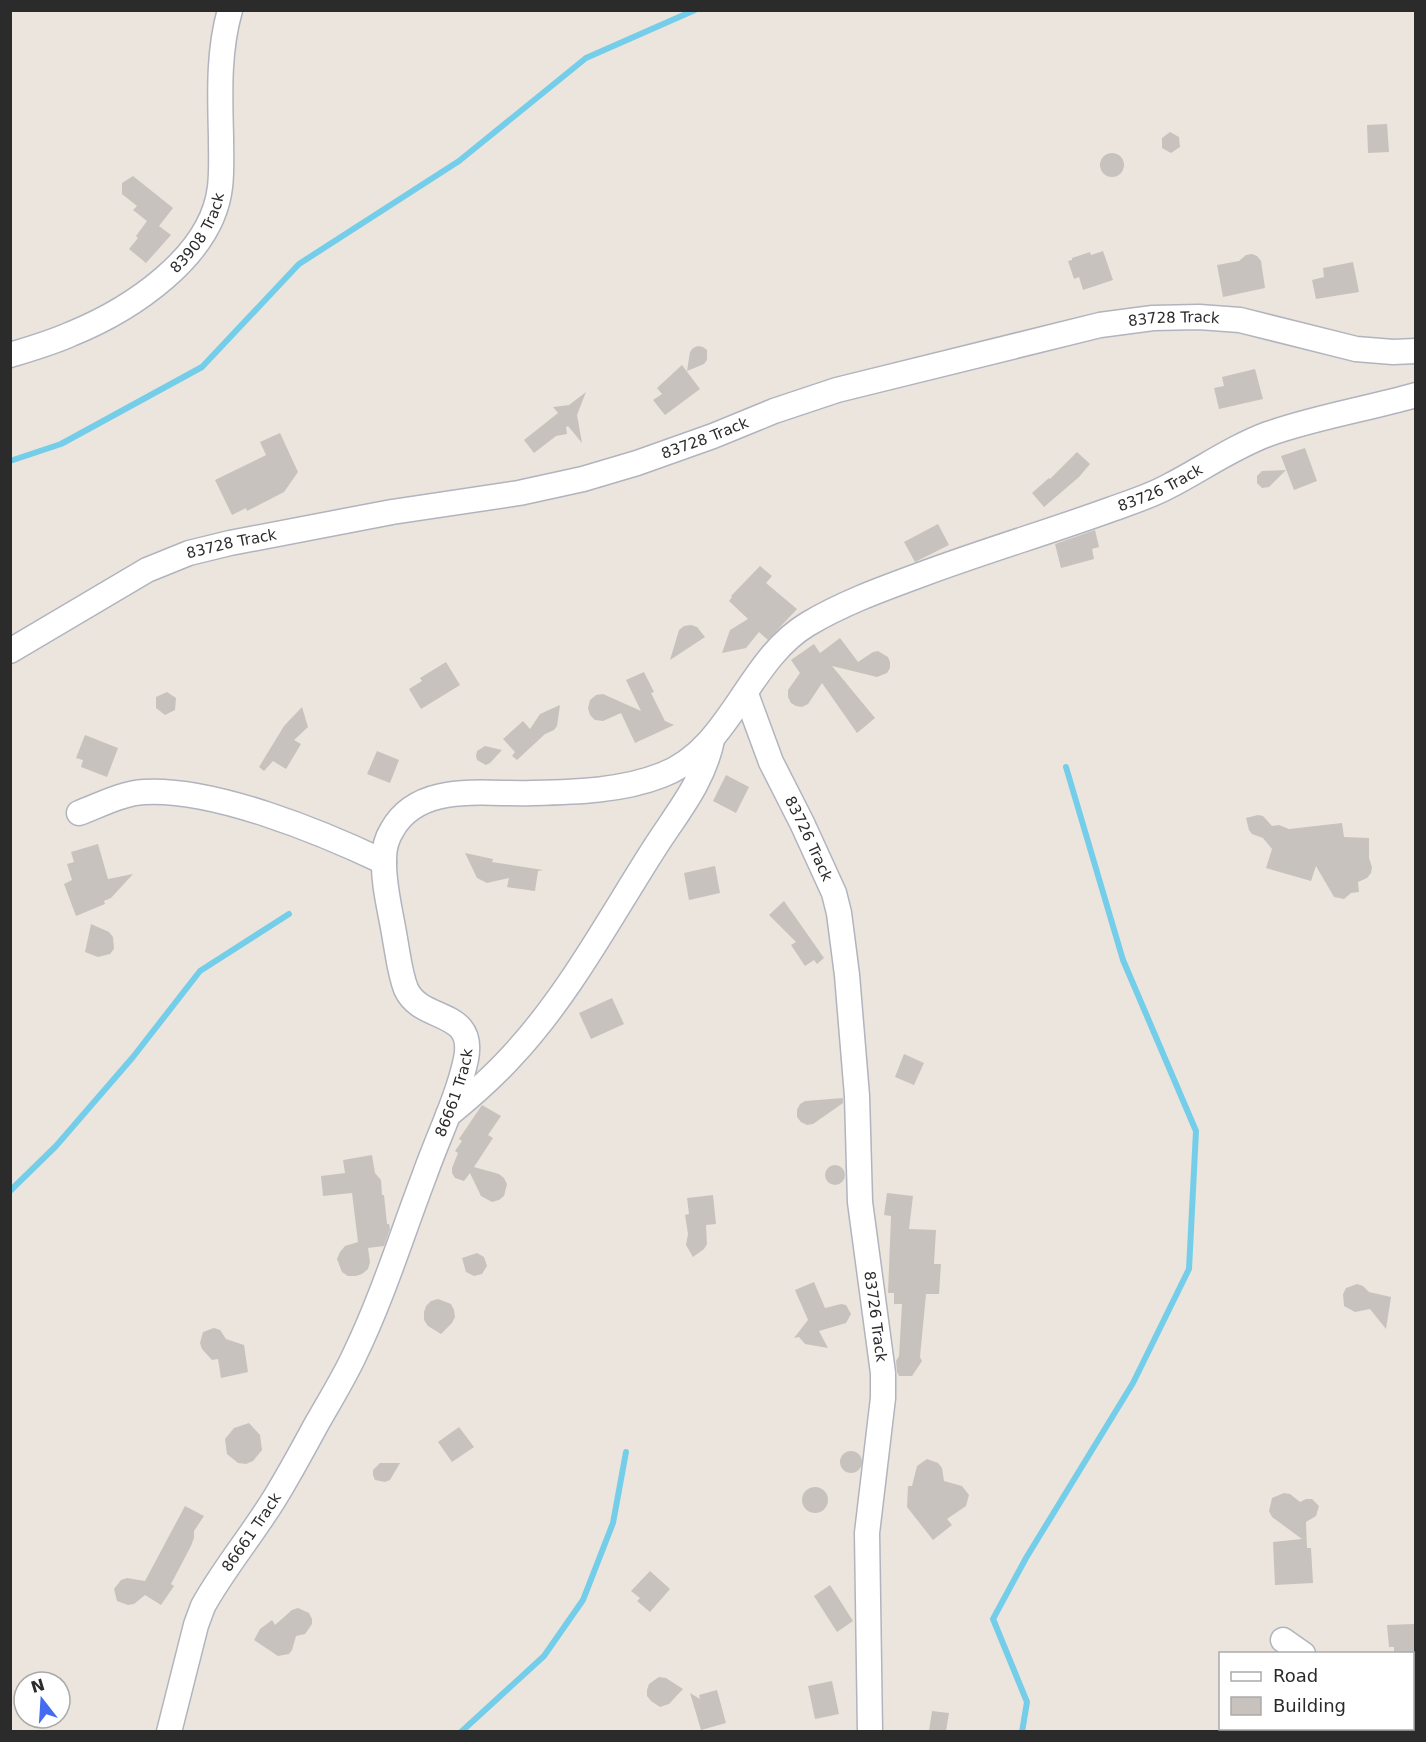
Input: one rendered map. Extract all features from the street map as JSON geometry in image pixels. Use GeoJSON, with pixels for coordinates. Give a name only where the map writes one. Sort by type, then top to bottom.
{"type":"FeatureCollection","features":[{"type":"Feature","properties":{"kind":"street","name":"83908 Track"},"geometry":{"type":"LineString","coordinates":[[10,356],[72,334],[123,307],[172,272],[204,235],[216,209],[220,188],[221,58],[230,10]]}},
{"type":"Feature","properties":{"kind":"street","name":"83728 Track"},"geometry":{"type":"LineString","coordinates":[[10,651],[147,570],[189,553],[392,512],[519,493],[583,479],[637,463],[774,411],[837,390],[1100,326],[1153,318],[1220,318],[1271,327],[1301,337],[1356,349],[1416,351]]}},
{"type":"Feature","properties":{"kind":"street","name":"83726 Track"},"geometry":{"type":"LineString","coordinates":[[870,1731],[867,1533],[883,1398],[883,1373],[860,1202],[857,1096],[848,975],[834,893],[802,823],[775,772],[746,694],[771,655],[801,628],[834,609],[970,556],[1165,489],[1236,448],[1267,435],[1416,395]]}},
{"type":"Feature","properties":{"kind":"street","name":"86661 Track"},"geometry":{"type":"LineString","coordinates":[[169,1731],[203,1606],[276,1496],[356,1354],[386,1280],[466,1057],[467,1042],[463,1030],[456,1023],[416,1002],[406,990],[391,917],[384,862],[390,831],[402,816],[418,804],[441,796],[474,792],[526,793],[627,785],[661,776],[686,764],[702,750],[746,694]]}},
{"type":"Feature","properties":{"kind":"street"},"geometry":{"type":"LineString","coordinates":[[446,1116],[474,1094],[513,1056],[564,991],[660,838],[689,797],[708,760],[713,736]]}},
{"type":"Feature","properties":{"kind":"street"},"geometry":{"type":"LineString","coordinates":[[79,813],[118,798],[142,792],[167,792],[206,798],[279,820],[384,862]]}},
{"type":"Feature","properties":{"kind":"building"},"geometry":{"type":"Polygon","coordinates":[[[1387,124],[1389,152],[1368,153],[1367,125],[1387,124]]]}},
{"type":"Feature","properties":{"kind":"building"},"geometry":{"type":"Polygon","coordinates":[[[1170,132],[1179,137],[1180,147],[1171,153],[1162,148],[1162,138],[1170,132]]]}},
{"type":"Feature","properties":{"kind":"building"},"geometry":{"type":"Polygon","coordinates":[[[1112,153],[1121,156],[1124,165],[1121,174],[1112,177],[1103,174],[1100,165],[1103,156],[1112,153]]]}},
{"type":"Feature","properties":{"kind":"building"},"geometry":{"type":"Polygon","coordinates":[[[133,176],[173,208],[159,226],[171,235],[146,263],[129,249],[147,221],[133,210],[137,206],[122,194],[122,183],[133,176]]]}},
{"type":"Feature","properties":{"kind":"building"},"geometry":{"type":"Polygon","coordinates":[[[1103,251],[1113,280],[1083,290],[1079,277],[1074,279],[1068,261],[1090,252],[1091,255],[1103,251]]]}},
{"type":"Feature","properties":{"kind":"building"},"geometry":{"type":"Polygon","coordinates":[[[1252,254],[1261,261],[1265,288],[1223,297],[1217,265],[1239,261],[1246,255],[1252,254]]]}},
{"type":"Feature","properties":{"kind":"building"},"geometry":{"type":"Polygon","coordinates":[[[1353,262],[1359,292],[1316,299],[1312,280],[1324,277],[1323,268],[1353,262]]]}},
{"type":"Feature","properties":{"kind":"building"},"geometry":{"type":"Polygon","coordinates":[[[698,346],[707,350],[707,360],[704,364],[687,371],[690,352],[698,346]]]}},
{"type":"Feature","properties":{"kind":"building"},"geometry":{"type":"Polygon","coordinates":[[[682,365],[700,389],[665,415],[653,400],[662,394],[657,388],[682,365]]]}},
{"type":"Feature","properties":{"kind":"building"},"geometry":{"type":"Polygon","coordinates":[[[1255,369],[1263,399],[1219,409],[1214,388],[1224,386],[1222,377],[1255,369]]]}},
{"type":"Feature","properties":{"kind":"building"},"geometry":{"type":"Polygon","coordinates":[[[586,392],[577,415],[582,443],[568,426],[566,427],[567,434],[556,436],[534,453],[524,440],[558,413],[553,407],[569,405],[586,392]]]}},
{"type":"Feature","properties":{"kind":"building"},"geometry":{"type":"Polygon","coordinates":[[[280,433],[298,472],[284,492],[247,511],[246,508],[232,515],[215,480],[266,455],[260,442],[280,433]]]}},
{"type":"Feature","properties":{"kind":"building"},"geometry":{"type":"Polygon","coordinates":[[[1305,448],[1317,481],[1294,490],[1281,456],[1305,448]]]}},
{"type":"Feature","properties":{"kind":"building"},"geometry":{"type":"Polygon","coordinates":[[[1077,452],[1090,464],[1079,477],[1044,507],[1032,493],[1077,452]]]}},
{"type":"Feature","properties":{"kind":"building"},"geometry":{"type":"Polygon","coordinates":[[[1286,470],[1269,487],[1262,488],[1257,483],[1257,476],[1262,471],[1286,470]]]}},
{"type":"Feature","properties":{"kind":"building"},"geometry":{"type":"Polygon","coordinates":[[[938,524],[949,545],[915,562],[904,542],[938,524]]]}},
{"type":"Feature","properties":{"kind":"building"},"geometry":{"type":"Polygon","coordinates":[[[1095,530],[1099,547],[1092,549],[1094,559],[1061,568],[1055,544],[1095,530]]]}},
{"type":"Feature","properties":{"kind":"building"},"geometry":{"type":"Polygon","coordinates":[[[760,566],[772,576],[766,583],[797,609],[768,640],[759,632],[746,648],[722,653],[730,630],[748,619],[729,601],[731,596],[760,566]]]}},
{"type":"Feature","properties":{"kind":"building"},"geometry":{"type":"Polygon","coordinates":[[[691,625],[697,627],[705,637],[670,660],[679,630],[691,625]]]}},
{"type":"Feature","properties":{"kind":"building"},"geometry":{"type":"Polygon","coordinates":[[[840,638],[858,662],[878,651],[888,657],[890,662],[887,673],[877,677],[832,666],[875,718],[857,733],[822,683],[808,704],[802,707],[791,703],[788,697],[788,690],[800,673],[791,660],[814,644],[820,653],[840,638]]]}},
{"type":"Feature","properties":{"kind":"building"},"geometry":{"type":"Polygon","coordinates":[[[446,662],[460,685],[421,709],[409,689],[422,681],[420,678],[446,662]]]}},
{"type":"Feature","properties":{"kind":"building"},"geometry":{"type":"Polygon","coordinates":[[[644,672],[654,692],[651,693],[665,721],[674,725],[635,743],[621,713],[603,721],[595,720],[588,708],[590,700],[596,695],[603,694],[641,711],[626,680],[644,672]]]}},
{"type":"Feature","properties":{"kind":"building"},"geometry":{"type":"Polygon","coordinates":[[[167,692],[176,698],[175,710],[165,715],[156,708],[156,697],[167,692]]]}},
{"type":"Feature","properties":{"kind":"building"},"geometry":{"type":"Polygon","coordinates":[[[560,705],[557,726],[554,730],[545,734],[517,760],[512,756],[515,752],[503,739],[523,721],[530,729],[540,714],[560,705]]]}},
{"type":"Feature","properties":{"kind":"building"},"geometry":{"type":"Polygon","coordinates":[[[302,707],[308,727],[294,740],[301,744],[286,769],[273,761],[264,771],[259,767],[284,726],[302,707]]]}},
{"type":"Feature","properties":{"kind":"building"},"geometry":{"type":"Polygon","coordinates":[[[85,735],[118,748],[107,777],[81,767],[83,760],[76,758],[85,735]]]}},
{"type":"Feature","properties":{"kind":"building"},"geometry":{"type":"Polygon","coordinates":[[[485,746],[502,750],[486,765],[477,760],[476,756],[477,751],[485,746]]]}},
{"type":"Feature","properties":{"kind":"building"},"geometry":{"type":"Polygon","coordinates":[[[377,751],[399,760],[390,783],[367,774],[377,751]]]}},
{"type":"Feature","properties":{"kind":"building"},"geometry":{"type":"Polygon","coordinates":[[[726,775],[749,787],[736,813],[713,801],[726,775]]]}},
{"type":"Feature","properties":{"kind":"building"},"geometry":{"type":"Polygon","coordinates":[[[1263,816],[1272,826],[1279,825],[1289,829],[1342,823],[1344,837],[1369,838],[1371,873],[1367,878],[1358,882],[1359,892],[1351,893],[1344,899],[1334,897],[1316,866],[1311,881],[1266,868],[1272,849],[1263,838],[1252,834],[1246,818],[1263,816]]]}},
{"type":"Feature","properties":{"kind":"building"},"geometry":{"type":"Polygon","coordinates":[[[98,844],[108,879],[133,874],[111,898],[104,901],[105,904],[76,916],[64,884],[72,880],[67,864],[74,862],[71,852],[98,844]]]}},
{"type":"Feature","properties":{"kind":"building"},"geometry":{"type":"Polygon","coordinates":[[[465,853],[493,859],[492,862],[543,870],[538,871],[535,891],[507,887],[509,878],[487,883],[477,878],[465,853]]]}},
{"type":"Feature","properties":{"kind":"building"},"geometry":{"type":"Polygon","coordinates":[[[715,866],[720,893],[689,900],[684,873],[715,866]]]}},
{"type":"Feature","properties":{"kind":"building"},"geometry":{"type":"Polygon","coordinates":[[[784,901],[824,958],[817,964],[814,960],[805,966],[791,945],[796,942],[769,915],[784,901]]]}},
{"type":"Feature","properties":{"kind":"building"},"geometry":{"type":"Polygon","coordinates":[[[91,924],[109,932],[113,937],[114,949],[110,954],[98,957],[85,952],[91,924]]]}},
{"type":"Feature","properties":{"kind":"building"},"geometry":{"type":"Polygon","coordinates":[[[612,998],[624,1024],[591,1039],[579,1013],[612,998]]]}},
{"type":"Feature","properties":{"kind":"building"},"geometry":{"type":"Polygon","coordinates":[[[904,1054],[924,1063],[914,1085],[895,1077],[904,1054]]]}},
{"type":"Feature","properties":{"kind":"building"},"geometry":{"type":"Polygon","coordinates":[[[843,1098],[843,1103],[813,1124],[807,1125],[797,1117],[800,1104],[805,1101],[843,1098]]]}},
{"type":"Feature","properties":{"kind":"building"},"geometry":{"type":"Polygon","coordinates":[[[482,1105],[501,1116],[488,1135],[493,1138],[474,1167],[499,1174],[504,1178],[507,1184],[504,1196],[492,1202],[481,1196],[470,1173],[464,1181],[455,1178],[452,1173],[458,1153],[455,1151],[462,1141],[459,1139],[482,1105]]]}},
{"type":"Feature","properties":{"kind":"building"},"geometry":{"type":"Polygon","coordinates":[[[372,1155],[375,1173],[381,1180],[387,1224],[390,1229],[384,1246],[368,1248],[370,1262],[368,1269],[362,1274],[348,1276],[342,1272],[337,1259],[345,1246],[358,1242],[352,1193],[323,1196],[321,1176],[345,1173],[343,1160],[372,1155]]]}},
{"type":"Feature","properties":{"kind":"building"},"geometry":{"type":"Polygon","coordinates":[[[835,1165],[842,1168],[845,1175],[842,1182],[835,1185],[828,1182],[825,1175],[828,1168],[835,1165]]]}},
{"type":"Feature","properties":{"kind":"building"},"geometry":{"type":"Polygon","coordinates":[[[887,1193],[913,1196],[909,1229],[936,1230],[934,1264],[941,1264],[939,1294],[926,1294],[920,1357],[922,1361],[912,1376],[899,1376],[897,1372],[896,1361],[899,1356],[902,1304],[894,1304],[894,1293],[888,1293],[891,1216],[884,1215],[887,1193]]]}},
{"type":"Feature","properties":{"kind":"building"},"geometry":{"type":"Polygon","coordinates":[[[713,1195],[716,1224],[706,1225],[707,1244],[693,1257],[686,1245],[688,1234],[685,1215],[689,1214],[687,1198],[713,1195]]]}},
{"type":"Feature","properties":{"kind":"building"},"geometry":{"type":"Polygon","coordinates":[[[477,1253],[484,1257],[487,1266],[482,1274],[474,1276],[466,1272],[462,1258],[477,1253]]]}},
{"type":"Feature","properties":{"kind":"building"},"geometry":{"type":"Polygon","coordinates":[[[814,1282],[825,1308],[846,1305],[851,1314],[846,1323],[819,1331],[828,1348],[805,1344],[799,1337],[794,1338],[808,1320],[795,1290],[814,1282]]]}},
{"type":"Feature","properties":{"kind":"building"},"geometry":{"type":"Polygon","coordinates":[[[1357,1284],[1369,1292],[1391,1297],[1386,1329],[1370,1309],[1355,1312],[1344,1306],[1343,1294],[1346,1288],[1357,1284]]]}},
{"type":"Feature","properties":{"kind":"building"},"geometry":{"type":"Polygon","coordinates":[[[438,1299],[451,1304],[455,1317],[441,1334],[428,1326],[424,1320],[426,1306],[438,1299]]]}},
{"type":"Feature","properties":{"kind":"building"},"geometry":{"type":"Polygon","coordinates":[[[214,1328],[220,1330],[226,1339],[244,1345],[248,1372],[221,1378],[218,1359],[212,1360],[202,1349],[200,1343],[203,1332],[214,1328]]]}},
{"type":"Feature","properties":{"kind":"building"},"geometry":{"type":"Polygon","coordinates":[[[249,1423],[260,1435],[262,1450],[253,1461],[246,1464],[238,1463],[227,1454],[225,1439],[234,1428],[249,1423]]]}},
{"type":"Feature","properties":{"kind":"building"},"geometry":{"type":"Polygon","coordinates":[[[459,1427],[474,1447],[452,1462],[438,1442],[459,1427]]]}},
{"type":"Feature","properties":{"kind":"building"},"geometry":{"type":"Polygon","coordinates":[[[851,1451],[859,1454],[862,1462],[859,1470],[851,1473],[843,1470],[840,1462],[843,1454],[851,1451]]]}},
{"type":"Feature","properties":{"kind":"building"},"geometry":{"type":"Polygon","coordinates":[[[927,1459],[938,1463],[942,1468],[944,1481],[962,1486],[969,1495],[966,1506],[947,1519],[952,1525],[933,1540],[907,1507],[908,1486],[912,1486],[917,1466],[927,1459]]]}},
{"type":"Feature","properties":{"kind":"building"},"geometry":{"type":"Polygon","coordinates":[[[380,1463],[400,1463],[390,1480],[385,1482],[375,1480],[373,1475],[373,1470],[380,1463]]]}},
{"type":"Feature","properties":{"kind":"building"},"geometry":{"type":"Polygon","coordinates":[[[815,1487],[824,1491],[828,1500],[824,1509],[815,1513],[806,1509],[802,1500],[806,1491],[815,1487]]]}},
{"type":"Feature","properties":{"kind":"building"},"geometry":{"type":"Polygon","coordinates":[[[1284,1493],[1290,1494],[1300,1502],[1312,1499],[1319,1506],[1316,1516],[1306,1522],[1307,1548],[1311,1548],[1313,1583],[1275,1585],[1273,1542],[1302,1539],[1272,1517],[1269,1511],[1272,1498],[1284,1493]]]}},
{"type":"Feature","properties":{"kind":"building"},"geometry":{"type":"Polygon","coordinates":[[[185,1506],[204,1516],[194,1531],[191,1546],[171,1584],[174,1586],[161,1605],[145,1595],[134,1604],[128,1605],[117,1601],[114,1589],[121,1580],[127,1578],[145,1581],[185,1506]]]}},
{"type":"Feature","properties":{"kind":"building"},"geometry":{"type":"Polygon","coordinates":[[[650,1571],[670,1589],[650,1612],[637,1601],[640,1598],[631,1591],[650,1571]]]}},
{"type":"Feature","properties":{"kind":"building"},"geometry":{"type":"Polygon","coordinates":[[[830,1585],[853,1621],[837,1632],[814,1596],[830,1585]]]}},
{"type":"Feature","properties":{"kind":"building"},"geometry":{"type":"Polygon","coordinates":[[[298,1608],[309,1613],[312,1624],[305,1634],[296,1636],[289,1654],[278,1656],[254,1640],[260,1629],[272,1620],[275,1625],[292,1610],[298,1608]]]}},
{"type":"Feature","properties":{"kind":"building"},"geometry":{"type":"Polygon","coordinates":[[[1414,1624],[1416,1653],[1394,1652],[1394,1647],[1389,1647],[1387,1625],[1414,1624]]]}},
{"type":"Feature","properties":{"kind":"building"},"geometry":{"type":"Polygon","coordinates":[[[659,1677],[666,1678],[683,1689],[669,1704],[660,1707],[647,1696],[649,1684],[659,1677]]]}},
{"type":"Feature","properties":{"kind":"building"},"geometry":{"type":"Polygon","coordinates":[[[832,1681],[839,1714],[815,1719],[808,1686],[832,1681]]]}},
{"type":"Feature","properties":{"kind":"building"},"geometry":{"type":"Polygon","coordinates":[[[717,1690],[726,1723],[701,1730],[690,1693],[700,1699],[699,1695],[717,1690]]]}},
{"type":"Feature","properties":{"kind":"building"},"geometry":{"type":"Polygon","coordinates":[[[932,1711],[949,1713],[946,1731],[929,1731],[932,1711]]]}},
{"type":"Feature","properties":{"kind":"waterway"},"geometry":{"type":"LineString","coordinates":[[10,461],[61,444],[202,367],[299,264],[459,161],[586,58],[695,10]]}},
{"type":"Feature","properties":{"kind":"waterway"},"geometry":{"type":"LineString","coordinates":[[1022,1732],[1027,1702],[993,1619],[1026,1558],[1133,1383],[1189,1269],[1196,1131],[1123,960],[1066,767]]}},
{"type":"Feature","properties":{"kind":"waterway"},"geometry":{"type":"LineString","coordinates":[[10,1191],[56,1146],[133,1057],[200,971],[289,914]]}},
{"type":"Feature","properties":{"kind":"waterway"},"geometry":{"type":"LineString","coordinates":[[461,1732],[544,1656],[583,1600],[613,1523],[626,1452]]}}]}
